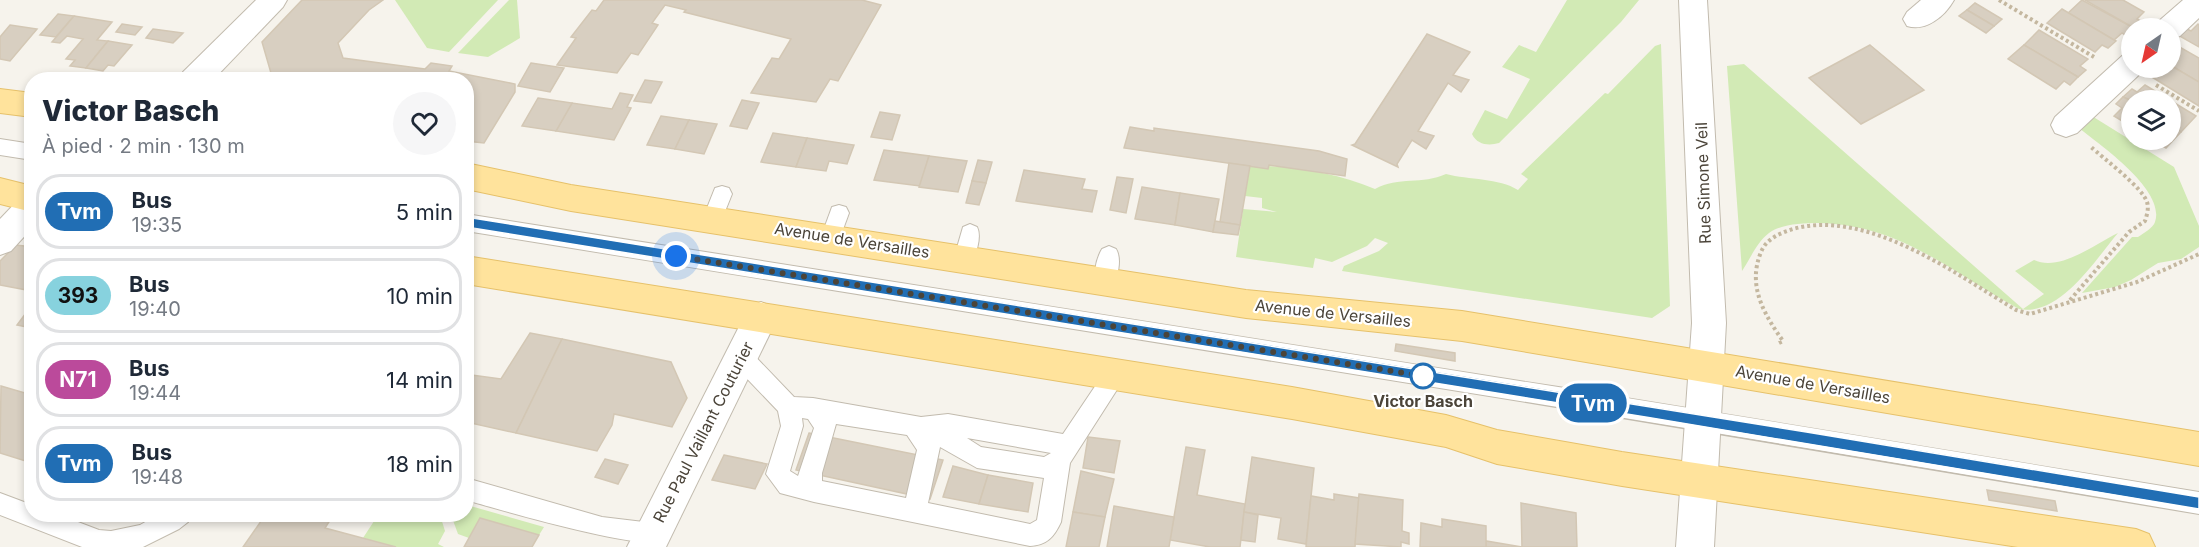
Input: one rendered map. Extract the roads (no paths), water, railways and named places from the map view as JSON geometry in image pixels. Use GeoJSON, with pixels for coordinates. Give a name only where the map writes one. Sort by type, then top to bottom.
{"type":"FeatureCollection","features":[{"type":"Feature","properties":{"kind":"main road"},"geometry":{"type":"LineString","coordinates":[[0,100],[24,104]]}},
{"type":"Feature","properties":{"kind":"main road","name":"Avenue de Versailles"},"geometry":{"type":"LineString","coordinates":[[474,178],[572,198],[717,206],[967,245],[1107,268],[1246,304],[1462,326],[2199,449]]}},
{"type":"Feature","properties":{"kind":"main road"},"geometry":{"type":"LineString","coordinates":[[0,191],[24,197]]}},
{"type":"Feature","properties":{"kind":"main road"},"geometry":{"type":"LineString","coordinates":[[474,271],[1116,374],[1446,431],[1497,447],[1700,482],[1817,497],[2136,547]]}},
{"type":"Feature","properties":{"kind":"street"},"geometry":{"type":"LineString","coordinates":[[202,72],[273,0]]}},
{"type":"Feature","properties":{"kind":"street","name":"Rue Simone Veil"},"geometry":{"type":"LineString","coordinates":[[1693,0],[1709,323],[1695,547]]}},
{"type":"Feature","properties":{"kind":"street"},"geometry":{"type":"LineString","coordinates":[[1917,19],[1940,0]]}},
{"type":"Feature","properties":{"kind":"street"},"geometry":{"type":"LineString","coordinates":[[2181,18],[2199,2]]}},
{"type":"Feature","properties":{"kind":"street"},"geometry":{"type":"LineString","coordinates":[[2066,125],[2121,75]]}},
{"type":"Feature","properties":{"kind":"street"},"geometry":{"type":"LineString","coordinates":[[0,241],[24,215]]}},
{"type":"Feature","properties":{"kind":"street","name":"Rue Paul Vaillant Couturier"},"geometry":{"type":"LineString","coordinates":[[649,541],[761,317]]}},
{"type":"Feature","properties":{"kind":"lane"},"geometry":{"type":"LineString","coordinates":[[0,147],[24,151]]}},
{"type":"Feature","properties":{"kind":"lane"},"geometry":{"type":"LineString","coordinates":[[474,223],[1398,373],[1703,419],[2199,503]]}},
{"type":"Feature","properties":{"kind":"lane"},"geometry":{"type":"LineString","coordinates":[[741,357],[788,406],[792,426],[778,474],[788,485],[1038,535],[1044,531],[1049,522],[1063,453],[1116,374]]}},
{"type":"Feature","properties":{"kind":"lane"},"geometry":{"type":"LineString","coordinates":[[788,406],[813,408],[917,427],[948,424],[1063,453]]}},
{"type":"Feature","properties":{"kind":"lane"},"geometry":{"type":"LineString","coordinates":[[813,408],[826,426],[810,473],[814,491]]}},
{"type":"Feature","properties":{"kind":"lane"},"geometry":{"type":"LineString","coordinates":[[915,510],[916,496],[928,457],[929,446],[917,427]]}},
{"type":"Feature","properties":{"kind":"lane"},"geometry":{"type":"LineString","coordinates":[[474,491],[649,541]]}},
{"type":"Feature","properties":{"kind":"lane"},"geometry":{"type":"LineString","coordinates":[[0,504],[24,513]]}},
{"type":"Feature","properties":{"kind":"lane"},"geometry":{"type":"LineString","coordinates":[[47,522],[99,542],[114,543],[147,535],[167,522]]}},
{"type":"Feature","properties":{"kind":"place","name":"Victor Basch"},"geometry":{"type":"Point","coordinates":[1423,376]}}]}
